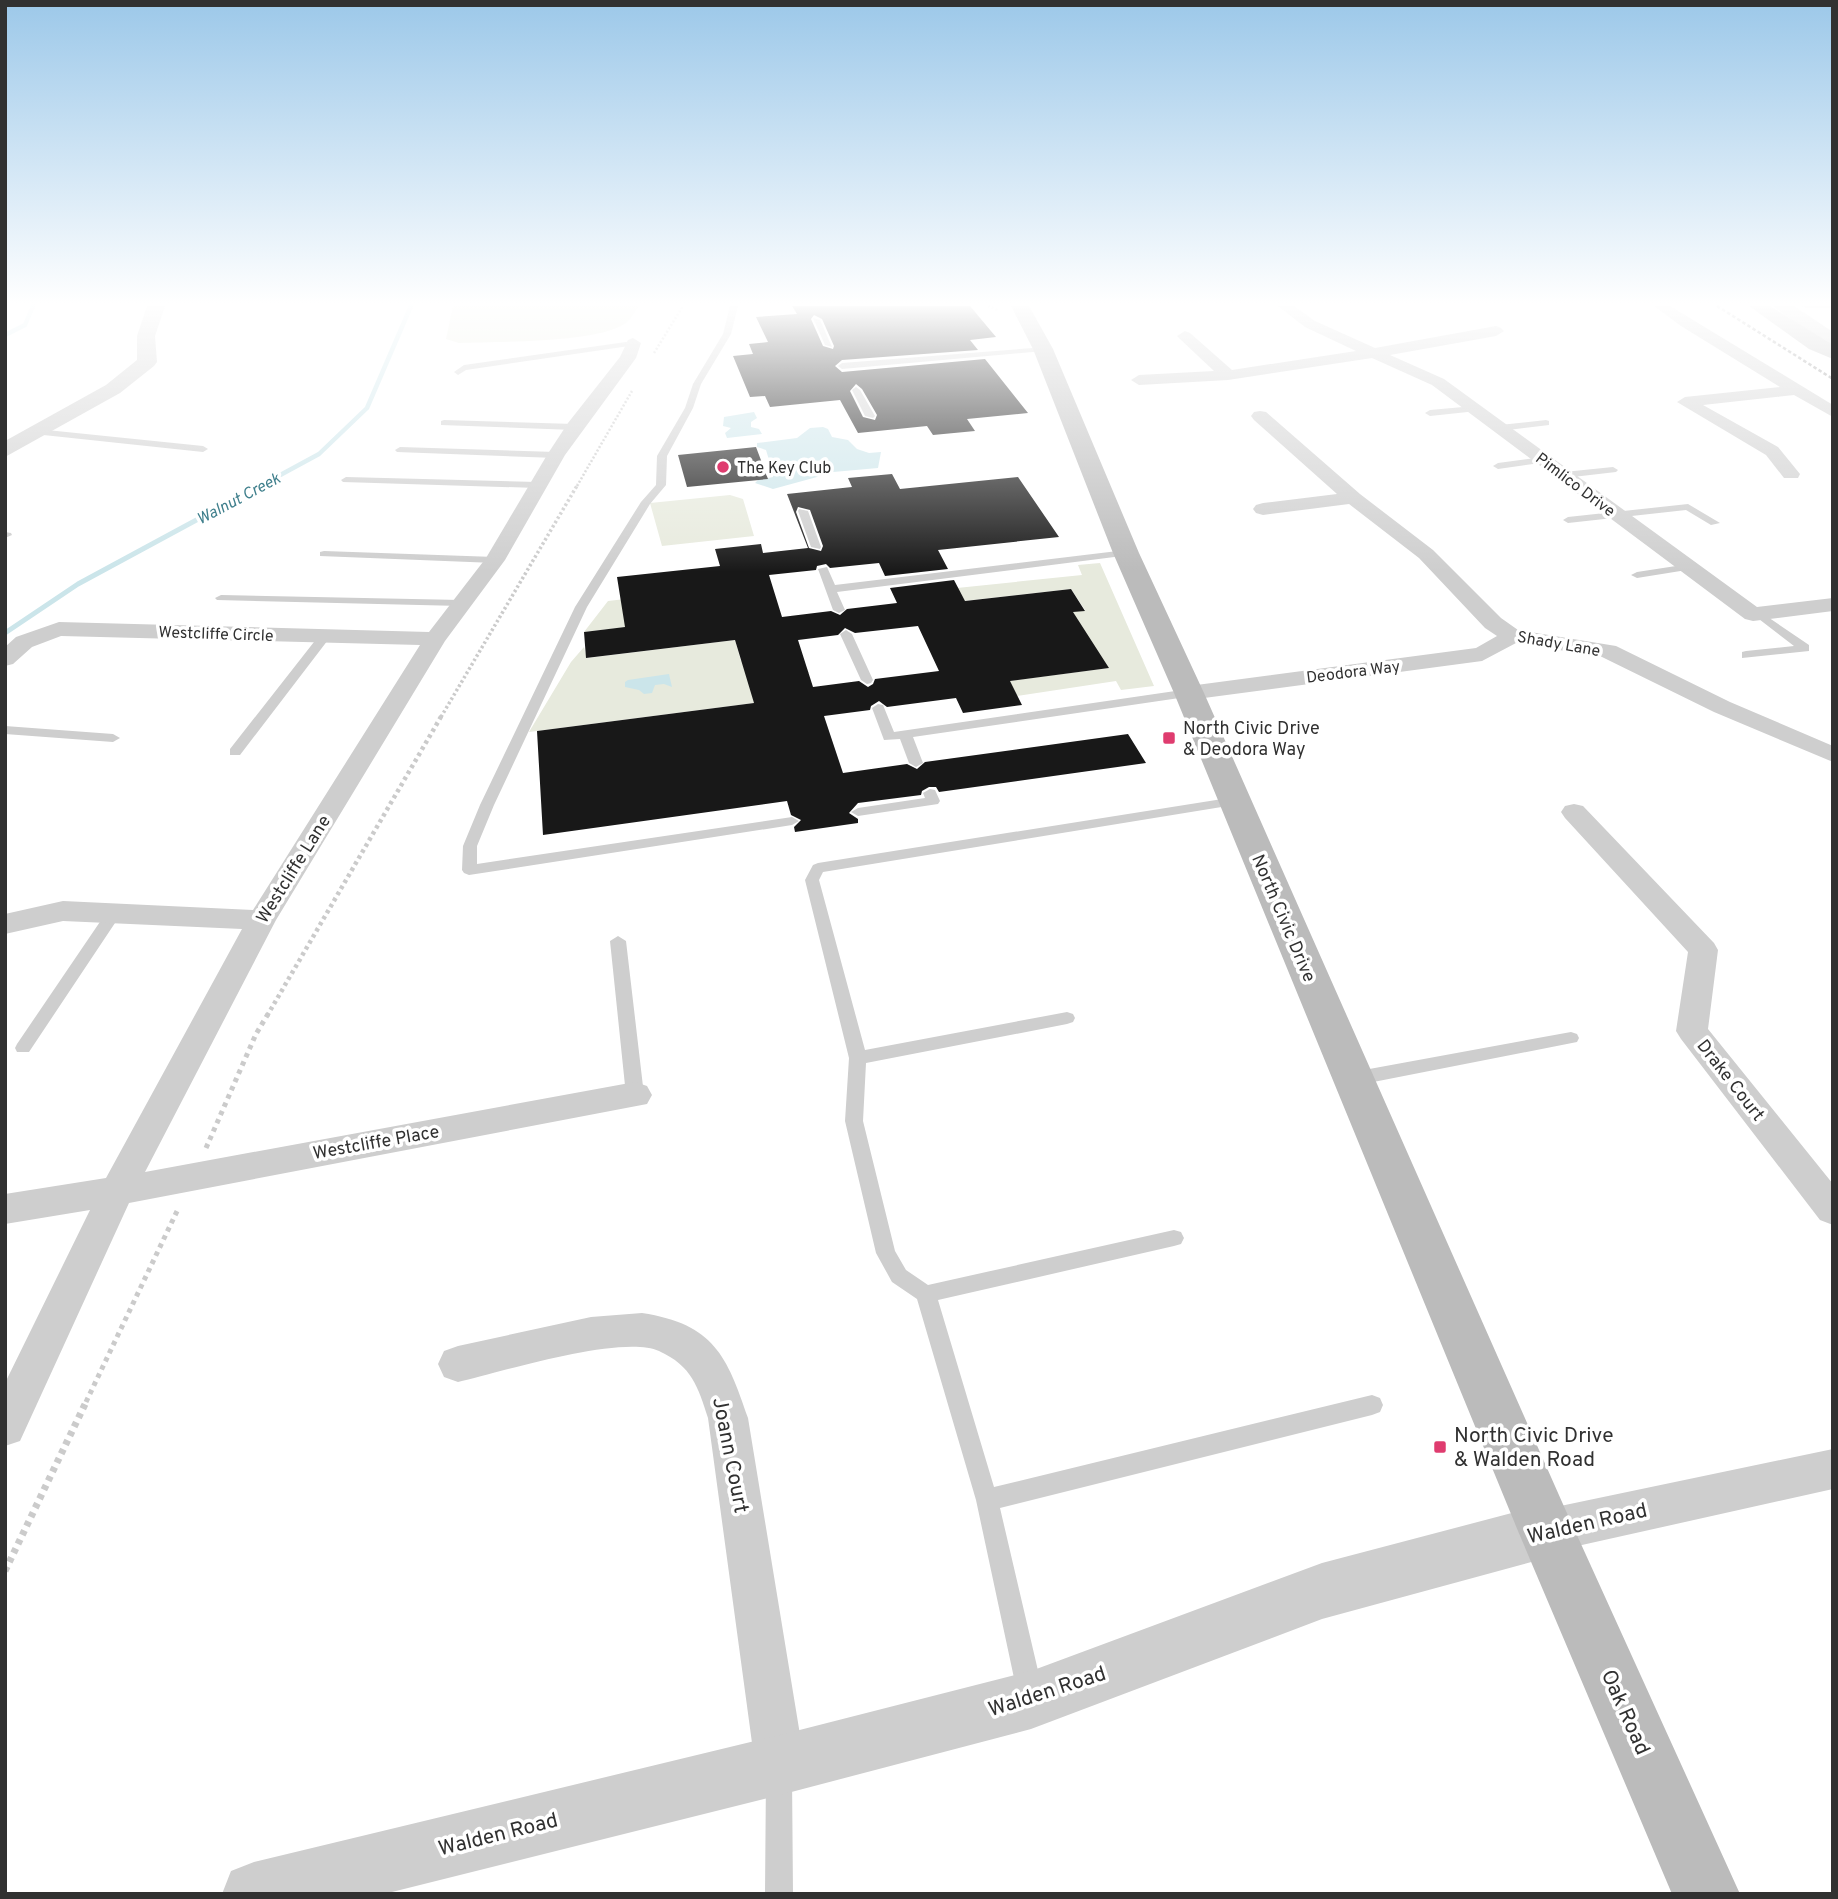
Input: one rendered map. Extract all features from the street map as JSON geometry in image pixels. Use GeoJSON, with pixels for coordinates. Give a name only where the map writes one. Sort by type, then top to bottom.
{"type":"FeatureCollection","features":[{"type":"Feature","properties":{"kind":"main road","name":"North Civic Drive"},"geometry":{"type":"LineString","coordinates":[[1061,395],[1126,553],[1189,693],[1546,1531]]}},
{"type":"Feature","properties":{"kind":"main road","name":"Oak Road"},"geometry":{"type":"LineString","coordinates":[[1546,1531],[1706,1894]]}},
{"type":"Feature","properties":{"kind":"street"},"geometry":{"type":"LineString","coordinates":[[5,450],[103,395]]}},
{"type":"Feature","properties":{"kind":"street","name":"Westcliffe Lane"},"geometry":{"type":"LineString","coordinates":[[5,1427],[117,1191],[261,920],[435,639],[495,560],[537,485],[574,427],[599,395]]}},
{"type":"Feature","properties":{"kind":"street","name":"Pimlico Drive"},"geometry":{"type":"LineString","coordinates":[[1455,395],[1752,614],[1759,614]]}},
{"type":"Feature","properties":{"kind":"street"},"geometry":{"type":"LineString","coordinates":[[1753,395],[1685,402],[1772,451],[1791,474]]}},
{"type":"Feature","properties":{"kind":"street"},"geometry":{"type":"LineString","coordinates":[[1804,395],[1833,412]]}},
{"type":"Feature","properties":{"kind":"street","name":"Shady Lane"},"geometry":{"type":"LineString","coordinates":[[1260,416],[1353,498],[1426,554],[1493,623],[1512,636],[1608,651],[1723,707],[1833,755]]}},
{"type":"Feature","properties":{"kind":"street"},"geometry":{"type":"LineString","coordinates":[[1263,509],[1353,498]]}},
{"type":"Feature","properties":{"kind":"street"},"geometry":{"type":"LineString","coordinates":[[1759,614],[1833,604]]}},
{"type":"Feature","properties":{"kind":"street","name":"Westcliffe Circle"},"geometry":{"type":"LineString","coordinates":[[5,659],[24,642],[60,629],[435,639]]}},
{"type":"Feature","properties":{"kind":"street","name":"Deodora Way"},"geometry":{"type":"LineString","coordinates":[[1189,693],[1482,654],[1512,636]]}},
{"type":"Feature","properties":{"kind":"street","name":"Drake Court"},"geometry":{"type":"LineString","coordinates":[[1574,812],[1703,950],[1692,1031],[1833,1210]]}},
{"type":"Feature","properties":{"kind":"street"},"geometry":{"type":"LineString","coordinates":[[5,924],[63,911],[261,920]]}},
{"type":"Feature","properties":{"kind":"street","name":"Westcliffe Place"},"geometry":{"type":"LineString","coordinates":[[5,1209],[117,1191],[635,1095]]}},
{"type":"Feature","properties":{"kind":"street","name":"Joann Court"},"geometry":{"type":"LineString","coordinates":[[458,1364],[608,1332],[638,1329],[661,1333],[693,1351],[713,1374],[728,1418],[780,1766]]}},
{"type":"Feature","properties":{"kind":"street","name":"Walden Road"},"geometry":{"type":"LineString","coordinates":[[254,1894],[780,1766],[1031,1700],[1322,1591],[1546,1531],[1833,1469]]}},
{"type":"Feature","properties":{"kind":"lane"},"geometry":{"type":"LineString","coordinates":[[693,395],[689,408],[662,456],[661,485],[646,502],[580,607],[492,792],[470,846],[470,870],[792,821]]}},
{"type":"Feature","properties":{"kind":"lane"},"geometry":{"type":"LineString","coordinates":[[858,395],[870,416]]}},
{"type":"Feature","properties":{"kind":"lane"},"geometry":{"type":"LineString","coordinates":[[1430,414],[1474,409]]}},
{"type":"Feature","properties":{"kind":"lane"},"geometry":{"type":"LineString","coordinates":[[444,423],[574,427]]}},
{"type":"Feature","properties":{"kind":"lane"},"geometry":{"type":"LineString","coordinates":[[1500,428],[1546,423]]}},
{"type":"Feature","properties":{"kind":"lane"},"geometry":{"type":"LineString","coordinates":[[37,432],[204,449]]}},
{"type":"Feature","properties":{"kind":"lane"},"geometry":{"type":"LineString","coordinates":[[400,450],[556,455]]}},
{"type":"Feature","properties":{"kind":"lane"},"geometry":{"type":"LineString","coordinates":[[1498,466],[1544,460]]}},
{"type":"Feature","properties":{"kind":"lane"},"geometry":{"type":"LineString","coordinates":[[1564,475],[1613,470]]}},
{"type":"Feature","properties":{"kind":"lane"},"geometry":{"type":"LineString","coordinates":[[346,480],[537,485]]}},
{"type":"Feature","properties":{"kind":"lane"},"geometry":{"type":"LineString","coordinates":[[1569,520],[1688,507],[1715,523]]}},
{"type":"Feature","properties":{"kind":"lane"},"geometry":{"type":"LineString","coordinates":[[803,511],[816,547]]}},
{"type":"Feature","properties":{"kind":"lane"},"geometry":{"type":"LineString","coordinates":[[831,589],[1126,553]]}},
{"type":"Feature","properties":{"kind":"lane"},"geometry":{"type":"LineString","coordinates":[[324,554],[495,560]]}},
{"type":"Feature","properties":{"kind":"lane"},"geometry":{"type":"LineString","coordinates":[[1637,575],[1689,567]]}},
{"type":"Feature","properties":{"kind":"lane"},"geometry":{"type":"LineString","coordinates":[[823,569],[839,610]]}},
{"type":"Feature","properties":{"kind":"lane"},"geometry":{"type":"LineString","coordinates":[[221,598],[461,603]]}},
{"type":"Feature","properties":{"kind":"lane"},"geometry":{"type":"LineString","coordinates":[[1746,655],[1805,648],[1759,614]]}},
{"type":"Feature","properties":{"kind":"lane"},"geometry":{"type":"LineString","coordinates":[[846,634],[867,680]]}},
{"type":"Feature","properties":{"kind":"lane"},"geometry":{"type":"LineString","coordinates":[[235,752],[325,636]]}},
{"type":"Feature","properties":{"kind":"lane"},"geometry":{"type":"LineString","coordinates":[[878,708],[889,737],[1189,693]]}},
{"type":"Feature","properties":{"kind":"lane"},"geometry":{"type":"LineString","coordinates":[[5,730],[113,738]]}},
{"type":"Feature","properties":{"kind":"lane"},"geometry":{"type":"LineString","coordinates":[[905,734],[916,763]]}},
{"type":"Feature","properties":{"kind":"lane"},"geometry":{"type":"LineString","coordinates":[[858,812],[933,801],[930,793]]}},
{"type":"Feature","properties":{"kind":"lane"},"geometry":{"type":"LineString","coordinates":[[1031,1700],[987,1500],[926,1294],[899,1276],[886,1252],[854,1121],[858,1058],[812,880],[818,868],[1235,801]]}},
{"type":"Feature","properties":{"kind":"lane"},"geometry":{"type":"LineString","coordinates":[[23,1048],[113,914]]}},
{"type":"Feature","properties":{"kind":"lane"},"geometry":{"type":"LineString","coordinates":[[618,941],[635,1095]]}},
{"type":"Feature","properties":{"kind":"lane"},"geometry":{"type":"LineString","coordinates":[[858,1058],[1067,1018]]}},
{"type":"Feature","properties":{"kind":"lane"},"geometry":{"type":"LineString","coordinates":[[1353,1079],[1571,1038]]}},
{"type":"Feature","properties":{"kind":"lane"},"geometry":{"type":"LineString","coordinates":[[926,1294],[1174,1238]]}},
{"type":"Feature","properties":{"kind":"lane"},"geometry":{"type":"LineString","coordinates":[[987,1500],[1372,1405]]}},
{"type":"Feature","properties":{"kind":"lane"},"geometry":{"type":"LineString","coordinates":[[779,1894],[780,1766]]}},
{"type":"Feature","properties":{"kind":"path"},"geometry":{"type":"LineString","coordinates":[[5,1571],[194,1175],[256,1034],[630,395]]}},
{"type":"Feature","properties":{"kind":"shaded area"},"geometry":{"type":"Polygon","coordinates":[[[730,495],[743,499],[754,536],[662,546],[650,503],[730,495]]]}},
{"type":"Feature","properties":{"kind":"shaded area"},"geometry":{"type":"Polygon","coordinates":[[[1100,563],[1154,686],[1121,690],[1116,681],[1017,696],[1009,681],[1109,668],[973,624],[1085,610],[1071,589],[964,601],[957,588],[1082,575],[1078,565],[1100,563]]]}},
{"type":"Feature","properties":{"kind":"shaded area"},"geometry":{"type":"Polygon","coordinates":[[[694,591],[703,618],[584,632],[608,601],[694,591]]]}},
{"type":"Feature","properties":{"kind":"shaded area"},"geometry":{"type":"Polygon","coordinates":[[[735,640],[741,661],[800,654],[809,673],[749,681],[754,703],[529,732],[571,662],[584,647],[587,658],[735,640]]]}},
{"type":"Feature","properties":{"kind":"water"},"geometry":{"type":"Polygon","coordinates":[[[754,412],[757,418],[751,422],[751,427],[759,429],[762,434],[727,438],[725,433],[731,428],[723,426],[724,417],[754,412]]]}},
{"type":"Feature","properties":{"kind":"water"},"geometry":{"type":"Polygon","coordinates":[[[810,428],[828,429],[832,437],[848,440],[857,449],[869,453],[881,452],[878,468],[822,473],[817,477],[773,489],[755,483],[773,477],[766,450],[757,447],[757,443],[797,438],[810,428]]]}},
{"type":"Feature","properties":{"kind":"water"},"geometry":{"type":"Polygon","coordinates":[[[669,674],[672,687],[655,685],[652,693],[644,694],[625,687],[628,680],[669,674]]]}},
{"type":"Feature","properties":{"kind":"building"},"geometry":{"type":"Polygon","coordinates":[[[749,395],[852,395],[863,417],[875,420],[877,415],[865,395],[1013,395],[1028,413],[967,419],[975,431],[933,435],[927,426],[858,433],[840,400],[770,407],[765,396],[750,397],[749,395]]]}},
{"type":"Feature","properties":{"kind":"building","name":"The Key Club"},"geometry":{"type":"Polygon","coordinates":[[[756,447],[768,479],[687,487],[678,455],[756,447]]]}},
{"type":"Feature","properties":{"kind":"building"},"geometry":{"type":"Polygon","coordinates":[[[892,474],[900,489],[1018,477],[1059,537],[938,550],[948,569],[885,576],[879,563],[830,568],[826,564],[817,566],[816,570],[769,575],[782,617],[831,611],[840,615],[847,609],[897,603],[890,588],[954,580],[965,601],[1071,589],[1085,611],[1073,612],[1109,668],[1010,681],[1022,705],[963,713],[956,698],[887,707],[879,701],[871,706],[870,710],[824,716],[843,773],[907,764],[917,769],[925,762],[1128,734],[1146,763],[939,792],[936,787],[929,787],[922,791],[921,795],[858,803],[849,813],[858,819],[858,823],[795,832],[794,827],[801,820],[791,815],[787,801],[543,835],[537,731],[754,703],[735,640],[586,658],[584,632],[625,627],[617,577],[720,566],[715,549],[761,544],[763,553],[808,548],[787,494],[852,487],[848,478],[892,474]],[[798,507],[796,512],[809,548],[821,551],[823,546],[810,510],[798,507]],[[918,626],[855,633],[845,628],[838,635],[798,640],[813,687],[859,681],[868,687],[875,679],[939,671],[918,626]]]}},
{"type":"Feature","properties":{"kind":"waterway","name":"Walnut Creek"},"geometry":{"type":"LineString","coordinates":[[260,486],[319,454],[367,408],[373,395]]}},
{"type":"Feature","properties":{"kind":"waterway","name":"Walnut Creek"},"geometry":{"type":"LineString","coordinates":[[5,633],[78,584],[263,484]]}},
{"type":"Feature","properties":{"kind":"place","name":"The Key Club"},"geometry":{"type":"Point","coordinates":[723,467]}},
{"type":"Feature","properties":{"kind":"place","name":"North Civic Drive & Deodora Way"},"geometry":{"type":"Point","coordinates":[1169,738]}},
{"type":"Feature","properties":{"kind":"place","name":"North Civic Drive & Walden Road"},"geometry":{"type":"Point","coordinates":[1440,1447]}}]}
